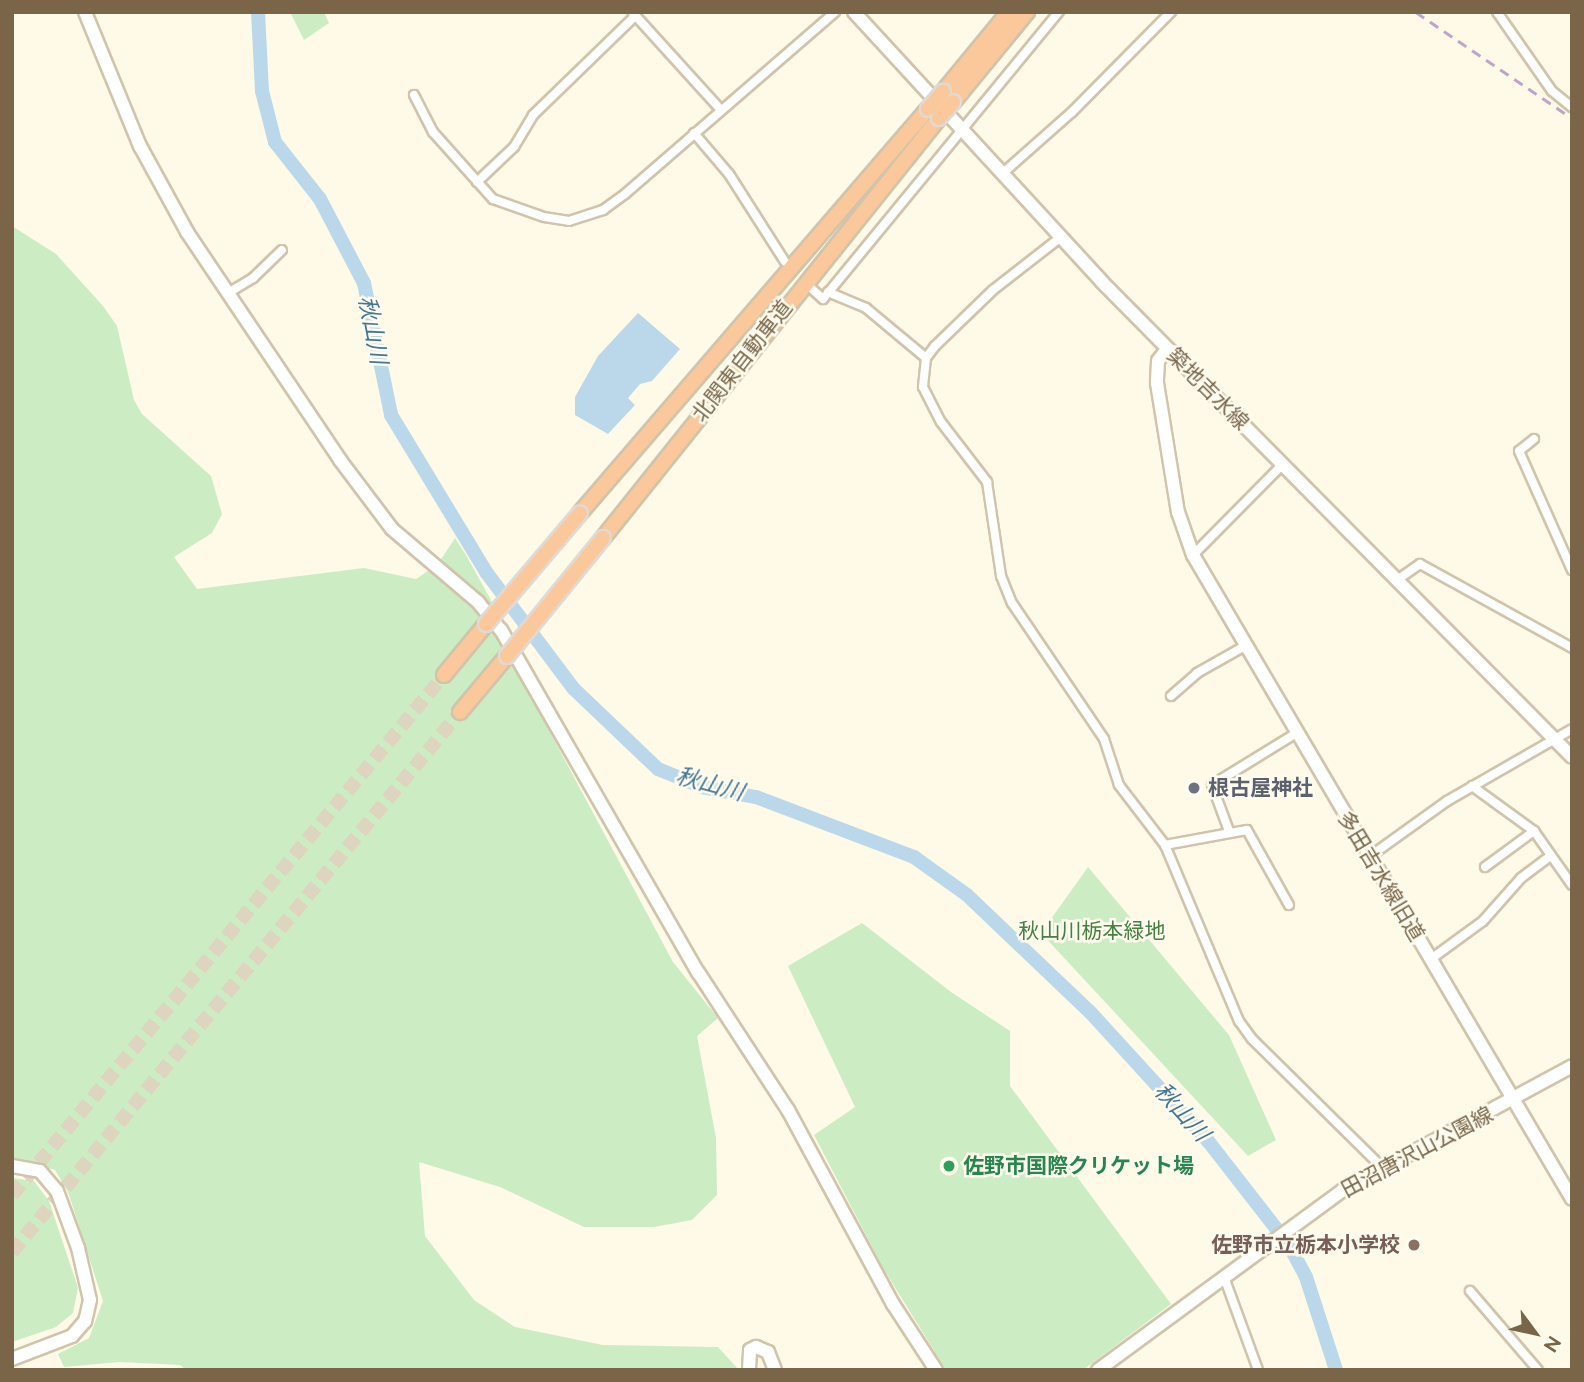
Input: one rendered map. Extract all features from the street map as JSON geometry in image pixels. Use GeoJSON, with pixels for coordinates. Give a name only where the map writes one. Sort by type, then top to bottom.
{"type":"FeatureCollection","features":[{"type":"Feature","properties":{"kind":"highway","name":"北関東自動車道"},"geometry":{"type":"LineString","coordinates":[[948,97],[1009,12]]}},
{"type":"Feature","properties":{"kind":"highway","name":"北関東自動車道"},"geometry":{"type":"LineString","coordinates":[[460,712],[603,538],[934,114],[1027,12]]}},
{"type":"Feature","properties":{"kind":"highway","name":"北関東自動車道"},"geometry":{"type":"LineString","coordinates":[[444,675],[580,513],[934,114]]}},
{"type":"Feature","properties":{"kind":"street"},"geometry":{"type":"LineString","coordinates":[[85,12],[140,146],[228,293],[392,529],[478,602],[501,630],[698,972],[788,1110],[893,1304],[936,1370]]}},
{"type":"Feature","properties":{"kind":"street"},"geometry":{"type":"LineString","coordinates":[[414,95],[433,132],[493,199],[544,217],[569,221],[586,218],[625,194],[835,12]]}},
{"type":"Feature","properties":{"kind":"street","name":"築地吉水線"},"geometry":{"type":"LineString","coordinates":[[854,12],[1167,349],[1572,757]]}},
{"type":"Feature","properties":{"kind":"street"},"geometry":{"type":"LineString","coordinates":[[812,289],[823,299],[1059,12]]}},
{"type":"Feature","properties":{"kind":"street"},"geometry":{"type":"LineString","coordinates":[[1003,173],[1072,112],[1171,12]]}},
{"type":"Feature","properties":{"kind":"street"},"geometry":{"type":"LineString","coordinates":[[1497,12],[1552,91],[1572,107]]}},
{"type":"Feature","properties":{"kind":"street"},"geometry":{"type":"LineString","coordinates":[[477,182],[514,147],[533,115],[634,14],[720,109]]}},
{"type":"Feature","properties":{"kind":"street"},"geometry":{"type":"LineString","coordinates":[[694,133],[729,174],[785,262]]}},
{"type":"Feature","properties":{"kind":"street"},"geometry":{"type":"LineString","coordinates":[[1061,237],[993,290],[926,358],[923,387],[933,410],[987,482],[1001,576],[1012,603],[1104,739],[1119,785],[1165,845],[1239,1021],[1382,1167]]}},
{"type":"Feature","properties":{"kind":"street"},"geometry":{"type":"LineString","coordinates":[[228,293],[253,278],[282,250]]}},
{"type":"Feature","properties":{"kind":"street"},"geometry":{"type":"LineString","coordinates":[[828,292],[866,308],[926,358]]}},
{"type":"Feature","properties":{"kind":"street","name":"多田吉水線旧道"},"geometry":{"type":"LineString","coordinates":[[1167,349],[1158,361],[1157,383],[1178,512],[1193,555],[1295,734],[1572,1199]]}},
{"type":"Feature","properties":{"kind":"street"},"geometry":{"type":"LineString","coordinates":[[1534,439],[1519,451],[1572,570]]}},
{"type":"Feature","properties":{"kind":"street"},"geometry":{"type":"LineString","coordinates":[[1193,555],[1283,464]]}},
{"type":"Feature","properties":{"kind":"street"},"geometry":{"type":"LineString","coordinates":[[1397,580],[1415,565],[1427,566],[1572,648]]}},
{"type":"Feature","properties":{"kind":"street"},"geometry":{"type":"LineString","coordinates":[[1171,696],[1197,673],[1245,646]]}},
{"type":"Feature","properties":{"kind":"street"},"geometry":{"type":"LineString","coordinates":[[1369,857],[1472,786],[1572,729]]}},
{"type":"Feature","properties":{"kind":"street"},"geometry":{"type":"LineString","coordinates":[[1229,831],[1212,785],[1295,734]]}},
{"type":"Feature","properties":{"kind":"street"},"geometry":{"type":"LineString","coordinates":[[1472,786],[1534,831],[1549,857],[1572,885]]}},
{"type":"Feature","properties":{"kind":"street"},"geometry":{"type":"LineString","coordinates":[[1165,845],[1229,831],[1247,830],[1289,905]]}},
{"type":"Feature","properties":{"kind":"street"},"geometry":{"type":"LineString","coordinates":[[1485,867],[1534,831]]}},
{"type":"Feature","properties":{"kind":"street"},"geometry":{"type":"LineString","coordinates":[[1431,959],[1483,921],[1521,878],[1549,857]]}},
{"type":"Feature","properties":{"kind":"street","name":"田沼唐沢山公園線"},"geometry":{"type":"LineString","coordinates":[[1098,1370],[1315,1210],[1382,1167],[1514,1100],[1572,1066]]}},
{"type":"Feature","properties":{"kind":"street"},"geometry":{"type":"LineString","coordinates":[[12,1166],[40,1171],[57,1191],[78,1248],[90,1300],[85,1321],[72,1336],[12,1359]]}},
{"type":"Feature","properties":{"kind":"street"},"geometry":{"type":"LineString","coordinates":[[1224,1277],[1258,1370]]}},
{"type":"Feature","properties":{"kind":"street"},"geometry":{"type":"LineString","coordinates":[[1470,1291],[1538,1370]]}},
{"type":"Feature","properties":{"kind":"street"},"geometry":{"type":"LineString","coordinates":[[749,1370],[750,1350],[756,1347],[768,1352],[775,1370]]}},
{"type":"Feature","properties":{"kind":"green space"},"geometry":{"type":"Polygon","coordinates":[[[290,12],[324,12],[329,23],[304,40],[290,12]]]}},
{"type":"Feature","properties":{"kind":"green space"},"geometry":{"type":"Polygon","coordinates":[[[12,226],[56,254],[103,306],[117,326],[134,400],[142,414],[211,476],[222,514],[212,533],[174,557],[197,589],[364,568],[416,579],[438,564],[455,538],[466,555],[511,636],[538,710],[673,962],[718,1018],[697,1036],[716,1138],[717,1195],[692,1220],[654,1227],[584,1227],[500,1187],[419,1162],[425,1236],[474,1300],[515,1327],[603,1345],[718,1347],[739,1370],[187,1370],[180,1365],[120,1362],[64,1367],[58,1354],[89,1338],[103,1301],[68,1192],[55,1170],[12,1158],[12,226]]]}},
{"type":"Feature","properties":{"kind":"green space","name":"秋山川栃本緑地"},"geometry":{"type":"Polygon","coordinates":[[[1088,867],[1229,1035],[1276,1140],[1248,1156],[1041,933],[1088,867]]]}},
{"type":"Feature","properties":{"kind":"green space","name":"佐野市国際クリケット場"},"geometry":{"type":"Polygon","coordinates":[[[862,923],[951,992],[1010,1031],[1010,1086],[1171,1304],[1083,1370],[946,1370],[883,1268],[814,1135],[855,1107],[788,966],[862,923]]]}},
{"type":"Feature","properties":{"kind":"green space"},"geometry":{"type":"Polygon","coordinates":[[[12,1178],[34,1181],[49,1201],[78,1288],[73,1313],[56,1327],[12,1342],[12,1178]]]}},
{"type":"Feature","properties":{"kind":"water"},"geometry":{"type":"Polygon","coordinates":[[[638,313],[680,349],[652,381],[640,384],[628,398],[635,405],[608,434],[575,415],[575,397],[598,356],[638,313]]]}},
{"type":"Feature","properties":{"kind":"waterway","name":"秋山川"},"geometry":{"type":"LineString","coordinates":[[258,12],[262,91],[275,142],[320,199],[364,283],[391,415],[486,572],[574,689],[658,769],[702,787],[756,797],[914,857],[967,895],[1091,1013],[1208,1141],[1289,1245],[1306,1277],[1336,1370]]}},
{"type":"Feature","properties":{"kind":"tunnel"},"geometry":{"type":"LineString","coordinates":[[12,1195],[444,675]]}},
{"type":"Feature","properties":{"kind":"tunnel"},"geometry":{"type":"LineString","coordinates":[[12,1252],[460,712]]}},
{"type":"Feature","properties":{"kind":"railway"},"geometry":{"type":"LineString","coordinates":[[1416,12],[1572,118]]}},
{"type":"Feature","properties":{"kind":"place","name":"根古屋神社"},"geometry":{"type":"Point","coordinates":[1194,788]}},
{"type":"Feature","properties":{"kind":"place","name":"佐野市国際クリケット場"},"geometry":{"type":"Point","coordinates":[949,1166]}},
{"type":"Feature","properties":{"kind":"place","name":"佐野市立栃本小学校"},"geometry":{"type":"Point","coordinates":[1414,1245]}}]}
